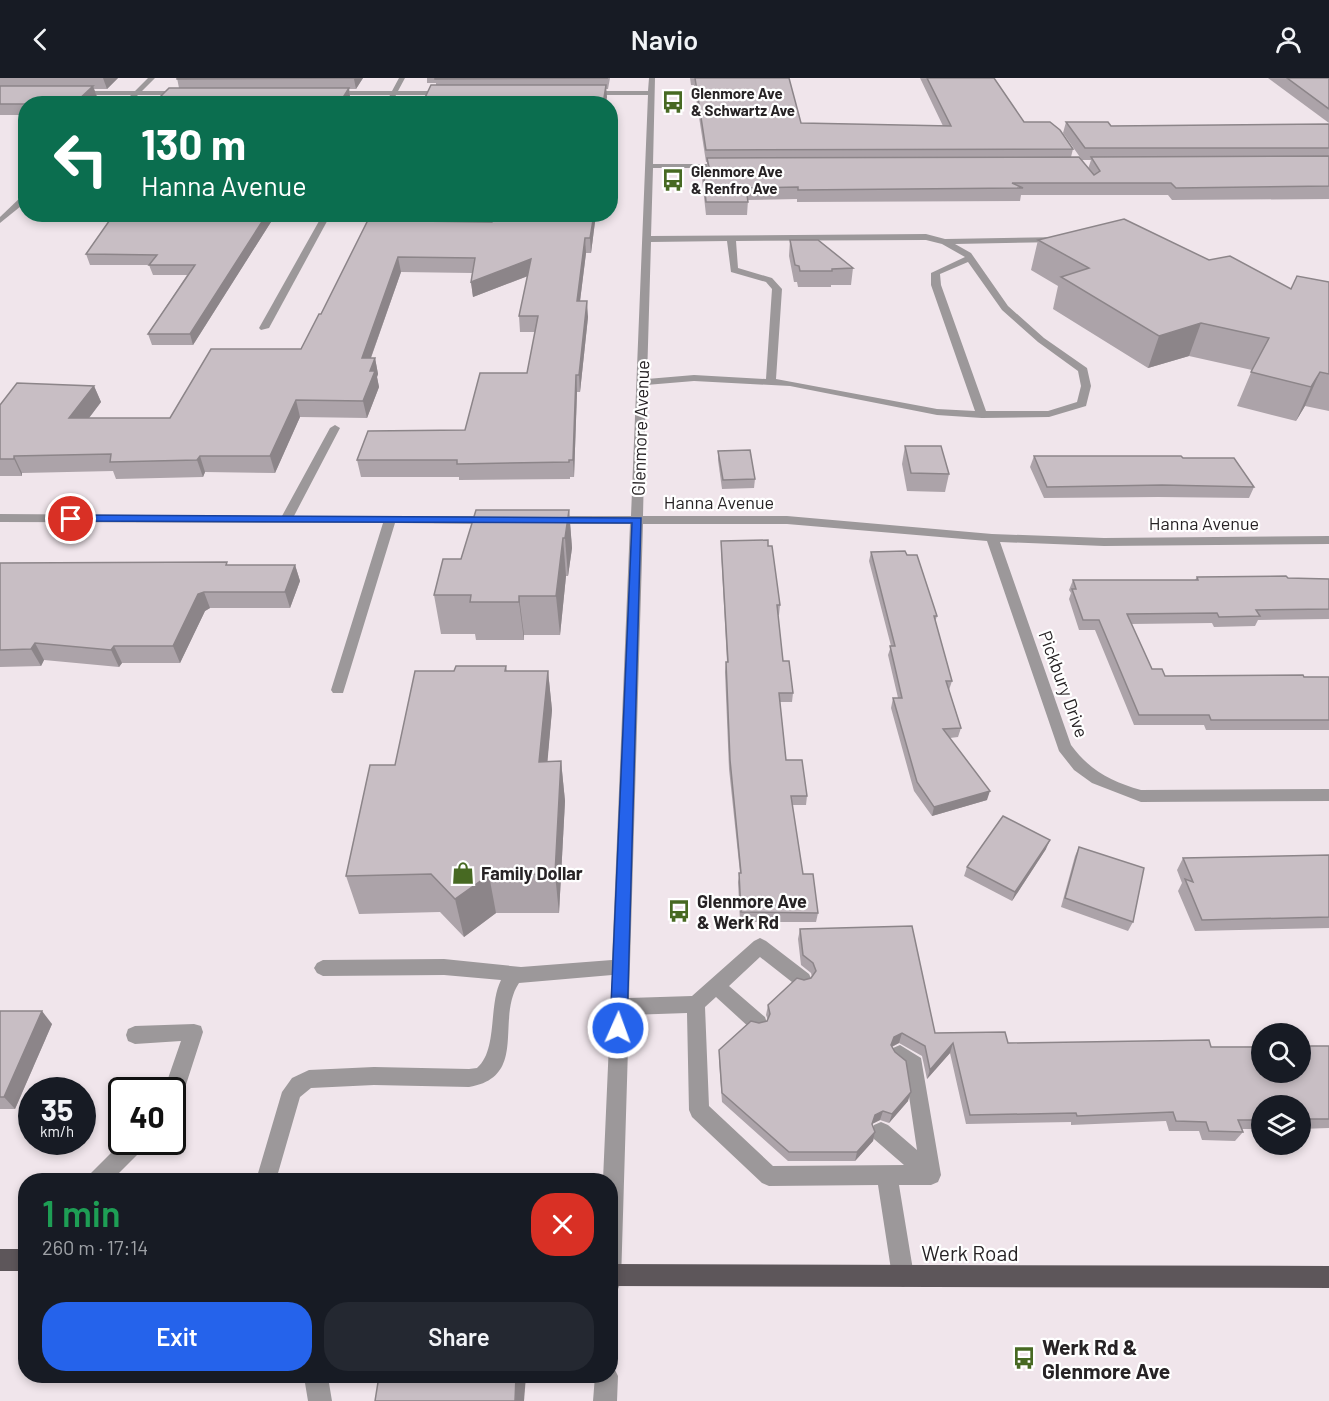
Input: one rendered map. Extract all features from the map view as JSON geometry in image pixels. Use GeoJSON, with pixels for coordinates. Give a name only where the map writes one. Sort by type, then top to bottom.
{"type":"FeatureCollection","features":[{"type":"Feature","properties":{"kind":"main road"},"geometry":{"type":"LineString","coordinates":[[0,1260],[18,1260]]}},
{"type":"Feature","properties":{"kind":"main road","name":"Werk Road"},"geometry":{"type":"LineString","coordinates":[[618,1275],[1329,1277]]}},
{"type":"Feature","properties":{"kind":"street"},"geometry":{"type":"LineString","coordinates":[[133,96],[152,78]]}},
{"type":"Feature","properties":{"kind":"street"},"geometry":{"type":"LineString","coordinates":[[392,96],[402,78]]}},
{"type":"Feature","properties":{"kind":"street","name":"Glenmore Avenue"},"geometry":{"type":"LineString","coordinates":[[614,1173],[652,78]]}},
{"type":"Feature","properties":{"kind":"street"},"geometry":{"type":"LineString","coordinates":[[68,93],[195,93]]}},
{"type":"Feature","properties":{"kind":"street"},"geometry":{"type":"LineString","coordinates":[[324,93],[454,93]]}},
{"type":"Feature","properties":{"kind":"street"},"geometry":{"type":"LineString","coordinates":[[574,93],[651,93]]}},
{"type":"Feature","properties":{"kind":"street"},"geometry":{"type":"LineString","coordinates":[[649,166],[733,166]]}},
{"type":"Feature","properties":{"kind":"street"},"geometry":{"type":"LineString","coordinates":[[0,221],[18,204]]}},
{"type":"Feature","properties":{"kind":"street"},"geometry":{"type":"LineString","coordinates":[[264,328],[323,222]]}},
{"type":"Feature","properties":{"kind":"street"},"geometry":{"type":"LineString","coordinates":[[647,239],[926,237],[945,242],[1075,239]]}},
{"type":"Feature","properties":{"kind":"street"},"geometry":{"type":"LineString","coordinates":[[731,238],[734,270],[769,280],[777,288],[771,381]]}},
{"type":"Feature","properties":{"kind":"street"},"geometry":{"type":"LineString","coordinates":[[642,382],[694,378],[771,381],[937,412],[982,415],[1049,414],[1082,404],[1086,386],[1083,370],[1041,340],[1005,308],[970,258],[945,242]]}},
{"type":"Feature","properties":{"kind":"street"},"geometry":{"type":"LineString","coordinates":[[970,258],[935,273],[936,285],[982,415]]}},
{"type":"Feature","properties":{"kind":"street"},"geometry":{"type":"LineString","coordinates":[[286,519],[335,428]]}},
{"type":"Feature","properties":{"kind":"street"},"geometry":{"type":"LineString","coordinates":[[0,518],[507,520]]}},
{"type":"Feature","properties":{"kind":"street"},"geometry":{"type":"LineString","coordinates":[[338,690],[390,519]]}},
{"type":"Feature","properties":{"kind":"street","name":"Hanna Avenue"},"geometry":{"type":"LineString","coordinates":[[543,520],[825,522],[992,538],[1104,542],[1329,540]]}},
{"type":"Feature","properties":{"kind":"street","name":"Pickbury Drive"},"geometry":{"type":"LineString","coordinates":[[992,538],[1064,747],[1075,764],[1094,778],[1116,789],[1142,796],[1329,795]]}},
{"type":"Feature","properties":{"kind":"street"},"geometry":{"type":"LineString","coordinates":[[619,1007],[696,1004],[760,946],[803,980]]}},
{"type":"Feature","properties":{"kind":"street"},"geometry":{"type":"LineString","coordinates":[[323,968],[444,967],[519,974],[621,967]]}},
{"type":"Feature","properties":{"kind":"street"},"geometry":{"type":"LineString","coordinates":[[268,1173],[292,1092],[299,1084],[309,1079],[374,1076],[469,1078],[483,1076],[495,1063],[504,991],[508,981],[519,974]]}},
{"type":"Feature","properties":{"kind":"street"},"geometry":{"type":"LineString","coordinates":[[715,985],[758,1023]]}},
{"type":"Feature","properties":{"kind":"street"},"geometry":{"type":"LineString","coordinates":[[696,1004],[699,1110],[769,1176],[931,1175]]}},
{"type":"Feature","properties":{"kind":"street"},"geometry":{"type":"LineString","coordinates":[[135,1035],[194,1032],[179,1077]]}},
{"type":"Feature","properties":{"kind":"street"},"geometry":{"type":"LineString","coordinates":[[900,1054],[914,1064],[931,1175]]}},
{"type":"Feature","properties":{"kind":"street"},"geometry":{"type":"LineString","coordinates":[[881,1132],[931,1175]]}},
{"type":"Feature","properties":{"kind":"street"},"geometry":{"type":"LineString","coordinates":[[105,1173],[122,1155]]}},
{"type":"Feature","properties":{"kind":"street"},"geometry":{"type":"LineString","coordinates":[[887,1175],[903,1276]]}},
{"type":"Feature","properties":{"kind":"street"},"geometry":{"type":"LineString","coordinates":[[317,1383],[320,1401]]}},
{"type":"Feature","properties":{"kind":"street"},"geometry":{"type":"LineString","coordinates":[[604,1401],[605,1383]]}},
{"type":"Feature","properties":{"kind":"building"},"geometry":{"type":"Polygon","coordinates":[[[177,78],[355,78],[177,79],[177,78]]]}},
{"type":"Feature","properties":{"kind":"building"},"geometry":{"type":"Polygon","coordinates":[[[435,78],[608,78],[435,79],[435,78]]]}},
{"type":"Feature","properties":{"kind":"building"},"geometry":{"type":"Polygon","coordinates":[[[695,78],[789,78],[801,123],[951,126],[927,78],[994,78],[1024,122],[1050,122],[1060,130],[1073,149],[706,150],[695,78]]]}},
{"type":"Feature","properties":{"kind":"building"},"geometry":{"type":"Polygon","coordinates":[[[1287,78],[1329,78],[1329,109],[1287,78]]]}},
{"type":"Feature","properties":{"kind":"building"},"geometry":{"type":"Polygon","coordinates":[[[431,85],[606,85],[604,96],[426,96],[431,85]]]}},
{"type":"Feature","properties":{"kind":"building"},"geometry":{"type":"Polygon","coordinates":[[[0,86],[93,86],[82,96],[18,96],[18,104],[0,104],[0,86]]]}},
{"type":"Feature","properties":{"kind":"building"},"geometry":{"type":"Polygon","coordinates":[[[169,88],[349,88],[344,96],[161,96],[169,88]]]}},
{"type":"Feature","properties":{"kind":"building"},"geometry":{"type":"Polygon","coordinates":[[[1066,122],[1108,122],[1111,126],[1329,124],[1329,148],[1085,148],[1066,122]]]}},
{"type":"Feature","properties":{"kind":"building"},"geometry":{"type":"Polygon","coordinates":[[[1329,156],[1329,186],[1176,188],[1171,183],[1012,183],[1023,188],[798,190],[798,187],[746,188],[748,202],[706,202],[703,167],[709,167],[707,158],[1079,157],[1094,175],[1100,171],[1091,157],[1329,156]]]}},
{"type":"Feature","properties":{"kind":"building"},"geometry":{"type":"Polygon","coordinates":[[[1124,219],[1209,260],[1230,256],[1291,289],[1297,276],[1329,282],[1329,374],[1320,372],[1311,387],[1251,372],[1269,338],[1201,323],[1159,336],[1061,277],[1089,268],[1038,240],[1124,219]]]}},
{"type":"Feature","properties":{"kind":"building"},"geometry":{"type":"Polygon","coordinates":[[[108,222],[262,222],[190,334],[148,334],[195,265],[149,265],[157,255],[86,254],[108,222]]]}},
{"type":"Feature","properties":{"kind":"building"},"geometry":{"type":"Polygon","coordinates":[[[367,222],[593,222],[590,238],[585,238],[577,301],[587,301],[579,375],[576,375],[573,460],[569,462],[457,464],[457,460],[357,460],[368,431],[465,430],[480,373],[527,373],[538,316],[519,316],[531,259],[471,282],[475,258],[398,257],[362,358],[375,358],[370,371],[375,371],[363,401],[296,400],[270,456],[200,456],[197,460],[110,462],[111,454],[14,456],[14,459],[0,459],[0,405],[17,383],[94,386],[69,418],[170,418],[211,349],[301,349],[367,222]]]}},
{"type":"Feature","properties":{"kind":"building"},"geometry":{"type":"Polygon","coordinates":[[[790,240],[818,240],[853,268],[832,269],[832,271],[800,271],[799,266],[795,265],[790,240]]]}},
{"type":"Feature","properties":{"kind":"building"},"geometry":{"type":"Polygon","coordinates":[[[905,446],[941,446],[949,474],[911,473],[905,446]]]}},
{"type":"Feature","properties":{"kind":"building"},"geometry":{"type":"Polygon","coordinates":[[[750,450],[755,479],[723,480],[718,451],[750,450]]]}},
{"type":"Feature","properties":{"kind":"building"},"geometry":{"type":"Polygon","coordinates":[[[1034,456],[1234,458],[1254,487],[1162,485],[1047,487],[1034,456]]]}},
{"type":"Feature","properties":{"kind":"building"},"geometry":{"type":"Polygon","coordinates":[[[476,510],[569,510],[556,596],[519,596],[519,602],[470,602],[471,595],[434,595],[443,559],[461,559],[476,510]]]}},
{"type":"Feature","properties":{"kind":"building"},"geometry":{"type":"Polygon","coordinates":[[[768,540],[768,546],[772,546],[780,605],[777,605],[783,661],[789,661],[793,693],[779,693],[786,760],[802,760],[807,796],[791,796],[803,874],[813,874],[818,913],[741,912],[739,873],[741,873],[730,760],[726,662],[728,662],[721,541],[768,540]]]}},
{"type":"Feature","properties":{"kind":"building"},"geometry":{"type":"Polygon","coordinates":[[[905,551],[907,555],[917,555],[937,616],[934,616],[952,681],[946,681],[961,728],[943,729],[990,791],[934,807],[917,782],[893,698],[902,698],[890,646],[895,646],[871,552],[905,551]]]}},
{"type":"Feature","properties":{"kind":"building"},"geometry":{"type":"Polygon","coordinates":[[[227,562],[226,565],[295,565],[285,592],[204,592],[198,594],[173,646],[114,646],[111,650],[35,643],[31,649],[0,650],[0,563],[227,562]]]}},
{"type":"Feature","properties":{"kind":"building"},"geometry":{"type":"Polygon","coordinates":[[[1286,576],[1288,578],[1329,579],[1329,609],[1256,610],[1260,616],[1219,617],[1217,613],[1127,614],[1152,669],[1162,669],[1165,676],[1303,675],[1304,677],[1329,677],[1329,720],[1211,720],[1209,715],[1139,715],[1099,620],[1083,620],[1072,589],[1076,589],[1073,580],[1198,580],[1197,577],[1286,576]]]}},
{"type":"Feature","properties":{"kind":"building"},"geometry":{"type":"Polygon","coordinates":[[[456,666],[506,666],[505,671],[548,671],[539,762],[561,761],[555,874],[489,875],[455,899],[431,874],[346,876],[370,765],[395,765],[415,671],[454,671],[456,666]]]}},
{"type":"Feature","properties":{"kind":"building"},"geometry":{"type":"Polygon","coordinates":[[[1003,816],[1050,840],[1015,892],[967,867],[1003,816]]]}},
{"type":"Feature","properties":{"kind":"building"},"geometry":{"type":"Polygon","coordinates":[[[1079,847],[1144,868],[1133,922],[1065,898],[1079,847]]]}},
{"type":"Feature","properties":{"kind":"building"},"geometry":{"type":"Polygon","coordinates":[[[1329,855],[1329,917],[1202,920],[1185,879],[1193,882],[1183,858],[1329,855]]]}},
{"type":"Feature","properties":{"kind":"building"},"geometry":{"type":"Polygon","coordinates":[[[912,926],[935,1033],[1005,1032],[1008,1043],[1209,1040],[1211,1047],[1251,1047],[1251,1083],[1311,1083],[1311,1046],[1329,1046],[1329,1119],[1311,1119],[1311,1095],[1251,1095],[1251,1120],[1238,1120],[1243,1132],[1209,1131],[1206,1122],[1176,1121],[1173,1112],[1077,1116],[1076,1113],[970,1115],[953,1043],[930,1070],[925,1046],[902,1033],[894,1037],[891,1045],[895,1052],[906,1061],[911,1092],[892,1114],[883,1111],[875,1115],[872,1124],[875,1132],[857,1152],[789,1152],[722,1093],[719,1050],[751,1021],[759,1023],[767,1021],[770,1014],[768,1005],[797,978],[804,980],[811,978],[816,971],[813,963],[803,955],[800,929],[912,926]]]}},
{"type":"Feature","properties":{"kind":"building"},"geometry":{"type":"Polygon","coordinates":[[[0,1011],[42,1011],[4,1097],[0,1097],[0,1011]]]}},
{"type":"Feature","properties":{"kind":"building"},"geometry":{"type":"Polygon","coordinates":[[[378,1383],[516,1383],[515,1401],[375,1401],[378,1383]]]}},
{"type":"Feature","properties":{"kind":"place","name":"Glenmore Ave & Schwartz Ave"},"geometry":{"type":"Point","coordinates":[673,102]}},
{"type":"Feature","properties":{"kind":"place","name":"Glenmore Ave & Renfro Ave"},"geometry":{"type":"Point","coordinates":[673,180]}},
{"type":"Feature","properties":{"kind":"place","name":"Family Dollar"},"geometry":{"type":"Point","coordinates":[463,873]}},
{"type":"Feature","properties":{"kind":"place","name":"Glenmore Ave & Werk Rd"},"geometry":{"type":"Point","coordinates":[679,911]}},
{"type":"Feature","properties":{"kind":"place","name":"Werk Rd & Glenmore Ave"},"geometry":{"type":"Point","coordinates":[1024,1358]}},
{"type":"Feature","properties":{"kind":"route"},"geometry":{"type":"LineString","coordinates":[[71,519],[637,520],[618,1028]]}}]}
